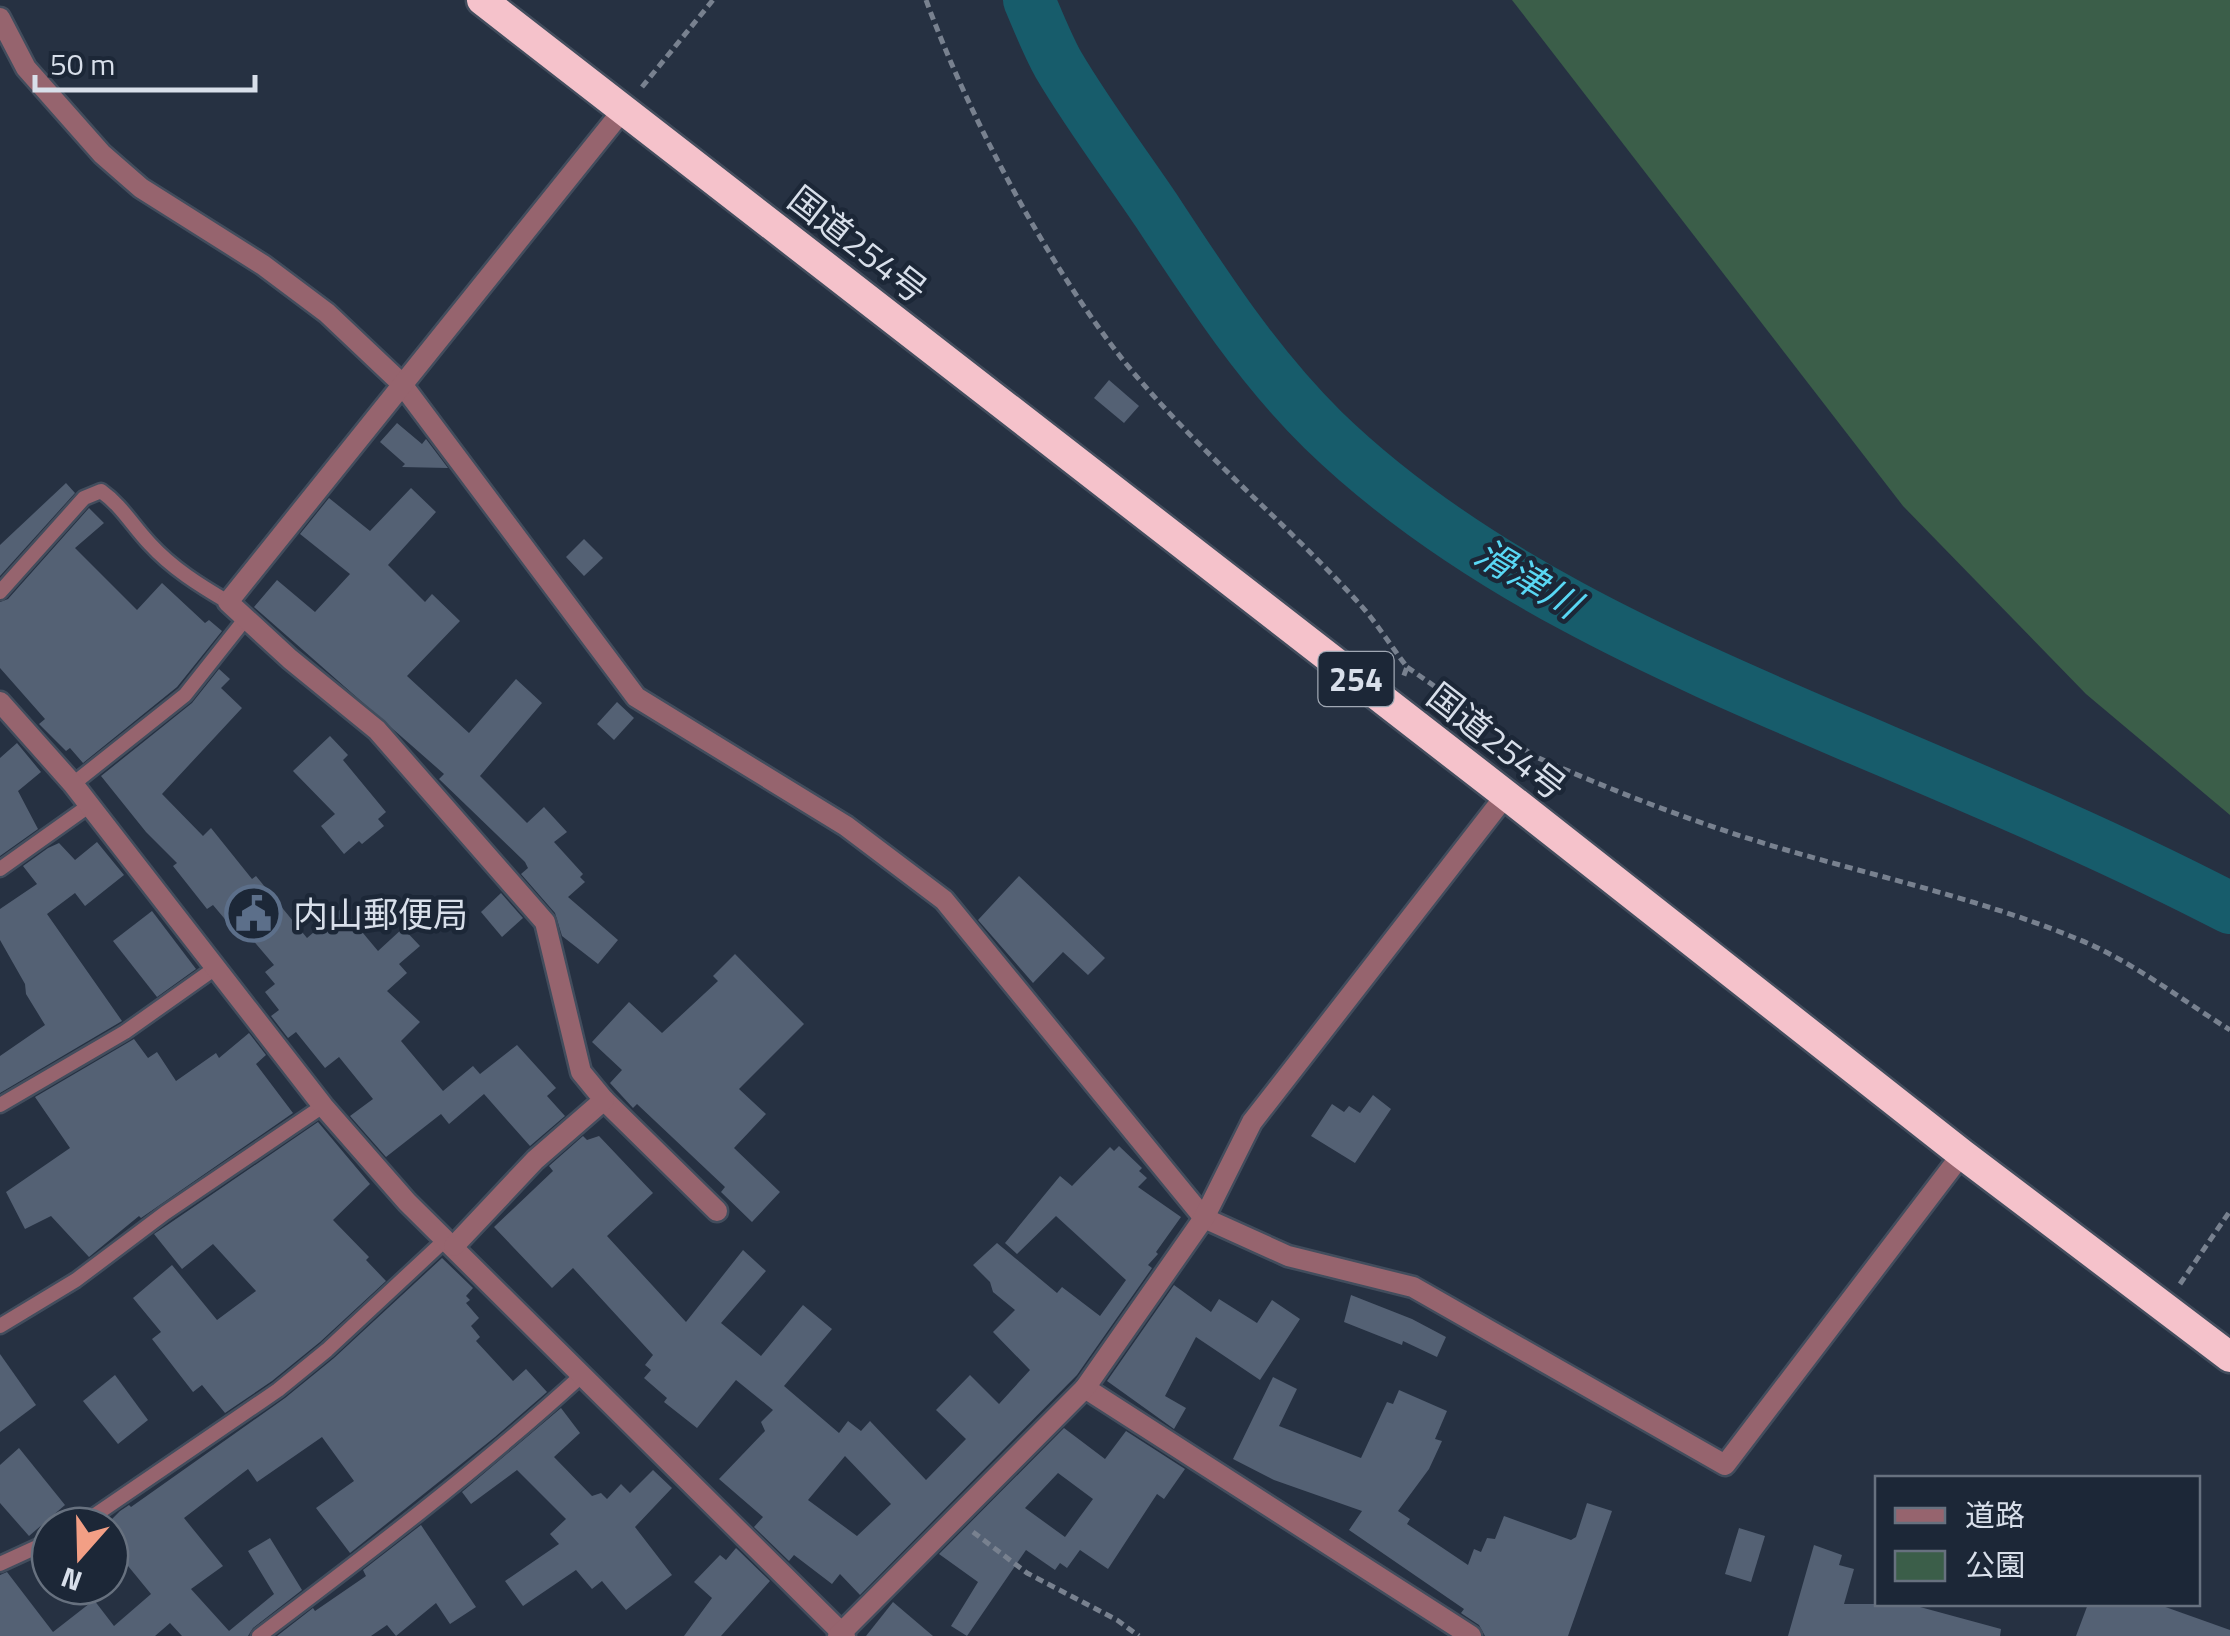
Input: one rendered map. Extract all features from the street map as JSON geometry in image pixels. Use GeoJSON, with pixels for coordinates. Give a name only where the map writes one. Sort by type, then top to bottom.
{"type":"FeatureCollection","features":[{"type":"Feature","properties":{"kind":"highway","name":"国道254号"},"geometry":{"type":"LineString","coordinates":[[482,0],[1506,794],[1962,1154],[2230,1357]]}},
{"type":"Feature","properties":{"kind":"street"},"geometry":{"type":"LineString","coordinates":[[0,18],[26,68],[102,154],[141,188],[264,264],[327,313],[402,383],[636,697],[846,826],[944,900],[1204,1218],[1288,1256],[1413,1287],[1725,1465],[1962,1154]]}},
{"type":"Feature","properties":{"kind":"street"},"geometry":{"type":"LineString","coordinates":[[623,110],[228,602],[376,730],[545,922],[581,1072],[604,1100],[717,1212]]}},
{"type":"Feature","properties":{"kind":"street"},"geometry":{"type":"LineString","coordinates":[[0,702],[73,784],[214,970],[323,1106],[407,1202],[841,1635],[1084,1388],[1204,1218],[1252,1122],[1506,794]]}},
{"type":"Feature","properties":{"kind":"street"},"geometry":{"type":"LineString","coordinates":[[450,1243],[604,1100]]}},
{"type":"Feature","properties":{"kind":"street"},"geometry":{"type":"LineString","coordinates":[[1084,1388],[1471,1636]]}},
{"type":"Feature","properties":{"kind":"lane"},"geometry":{"type":"LineString","coordinates":[[0,592],[84,498],[101,491],[120,504],[149,544],[188,578],[228,602]]}},
{"type":"Feature","properties":{"kind":"lane"},"geometry":{"type":"LineString","coordinates":[[73,784],[184,695],[246,618]]}},
{"type":"Feature","properties":{"kind":"lane"},"geometry":{"type":"LineString","coordinates":[[0,869],[90,805]]}},
{"type":"Feature","properties":{"kind":"lane"},"geometry":{"type":"LineString","coordinates":[[0,1106],[126,1032],[214,970]]}},
{"type":"Feature","properties":{"kind":"lane"},"geometry":{"type":"LineString","coordinates":[[0,1326],[76,1280],[165,1213],[323,1106]]}},
{"type":"Feature","properties":{"kind":"lane"},"geometry":{"type":"LineString","coordinates":[[108,1506],[278,1390],[450,1243]]}},
{"type":"Feature","properties":{"kind":"lane"},"geometry":{"type":"LineString","coordinates":[[259,1636],[429,1507],[580,1377]]}},
{"type":"Feature","properties":{"kind":"lane"},"geometry":{"type":"LineString","coordinates":[[0,1564],[30,1550]]}},
{"type":"Feature","properties":{"kind":"path"},"geometry":{"type":"LineString","coordinates":[[623,110],[713,0]]}},
{"type":"Feature","properties":{"kind":"path"},"geometry":{"type":"LineString","coordinates":[[926,0],[942,43],[998,157],[1063,275],[1124,360],[1222,468],[1358,602],[1407,667],[1534,756],[1610,789],[1781,849],[1914,884],[2085,942],[2230,1030]]}},
{"type":"Feature","properties":{"kind":"path"},"geometry":{"type":"LineString","coordinates":[[1392,707],[1407,667]]}},
{"type":"Feature","properties":{"kind":"path"},"geometry":{"type":"LineString","coordinates":[[1506,794],[1534,756]]}},
{"type":"Feature","properties":{"kind":"path"},"geometry":{"type":"LineString","coordinates":[[2164,1307],[2230,1210]]}},
{"type":"Feature","properties":{"kind":"path"},"geometry":{"type":"LineString","coordinates":[[954,1519],[1027,1572],[1139,1636]]}},
{"type":"Feature","properties":{"kind":"green space"},"geometry":{"type":"Polygon","coordinates":[[[1512,0],[2230,0],[2230,815],[2086,694],[1903,506],[1512,0]]]}},
{"type":"Feature","properties":{"kind":"building"},"geometry":{"type":"Polygon","coordinates":[[[1109,380],[1139,406],[1124,423],[1094,398],[1109,380]]]}},
{"type":"Feature","properties":{"kind":"building"},"geometry":{"type":"Polygon","coordinates":[[[397,423],[422,444],[426,439],[448,468],[402,467],[405,464],[380,442],[397,423]]]}},
{"type":"Feature","properties":{"kind":"building"},"geometry":{"type":"Polygon","coordinates":[[[66,483],[75,493],[0,576],[0,545],[66,483]]]}},
{"type":"Feature","properties":{"kind":"building"},"geometry":{"type":"Polygon","coordinates":[[[411,488],[436,512],[388,565],[425,602],[432,594],[460,621],[407,676],[469,733],[516,679],[542,703],[480,776],[527,823],[544,807],[567,832],[554,842],[583,874],[580,877],[585,882],[568,897],[618,940],[598,964],[562,936],[555,913],[521,874],[528,868],[525,862],[439,779],[444,774],[254,607],[277,580],[315,612],[350,574],[300,534],[329,498],[370,531],[411,488]]]}},
{"type":"Feature","properties":{"kind":"building"},"geometry":{"type":"Polygon","coordinates":[[[89,508],[104,523],[75,548],[137,610],[162,583],[205,623],[209,620],[222,631],[177,687],[83,763],[39,724],[45,719],[0,668],[0,602],[8,599],[89,508]]]}},
{"type":"Feature","properties":{"kind":"building"},"geometry":{"type":"Polygon","coordinates":[[[584,539],[603,558],[584,576],[566,557],[584,539]]]}},
{"type":"Feature","properties":{"kind":"building"},"geometry":{"type":"Polygon","coordinates":[[[219,669],[230,679],[221,688],[242,708],[162,794],[203,836],[211,828],[307,938],[342,908],[378,951],[403,928],[420,946],[399,964],[407,973],[387,991],[420,1022],[401,1041],[443,1091],[473,1066],[480,1074],[517,1045],[556,1088],[547,1096],[565,1116],[530,1146],[484,1094],[449,1124],[441,1114],[386,1157],[350,1116],[373,1099],[339,1057],[325,1068],[296,1032],[288,1038],[271,1016],[279,1010],[265,992],[275,984],[265,972],[274,965],[235,919],[229,924],[213,905],[207,909],[173,866],[177,863],[101,776],[192,703],[219,669]]]}},
{"type":"Feature","properties":{"kind":"building"},"geometry":{"type":"Polygon","coordinates":[[[617,702],[634,718],[614,740],[597,724],[617,702]]]}},
{"type":"Feature","properties":{"kind":"building"},"geometry":{"type":"Polygon","coordinates":[[[330,736],[348,755],[343,760],[386,812],[378,819],[384,826],[344,854],[321,826],[335,814],[293,771],[330,736]]]}},
{"type":"Feature","properties":{"kind":"building"},"geometry":{"type":"Polygon","coordinates":[[[17,743],[41,772],[18,791],[38,829],[0,856],[0,758],[17,743]]]}},
{"type":"Feature","properties":{"kind":"building"},"geometry":{"type":"Polygon","coordinates":[[[97,842],[124,875],[85,906],[75,893],[47,914],[122,1021],[0,1093],[0,1056],[45,1025],[0,940],[0,909],[37,884],[23,866],[48,848],[59,843],[75,860],[97,842]]]}},
{"type":"Feature","properties":{"kind":"building"},"geometry":{"type":"Polygon","coordinates":[[[1019,876],[1105,958],[1088,975],[1063,952],[1033,983],[978,920],[1019,876]]]}},
{"type":"Feature","properties":{"kind":"building"},"geometry":{"type":"Polygon","coordinates":[[[501,893],[523,918],[502,937],[481,912],[501,893]]]}},
{"type":"Feature","properties":{"kind":"building"},"geometry":{"type":"Polygon","coordinates":[[[152,911],[196,969],[157,997],[113,941],[152,911]]]}},
{"type":"Feature","properties":{"kind":"building"},"geometry":{"type":"Polygon","coordinates":[[[735,954],[804,1024],[739,1089],[766,1114],[734,1148],[780,1192],[752,1222],[721,1192],[725,1187],[637,1104],[633,1108],[610,1083],[622,1070],[592,1042],[629,1002],[662,1033],[718,981],[713,976],[735,954]]]}},
{"type":"Feature","properties":{"kind":"building"},"geometry":{"type":"Polygon","coordinates":[[[249,1033],[266,1055],[256,1064],[293,1113],[139,1216],[89,1257],[51,1216],[25,1229],[6,1192],[70,1148],[35,1097],[134,1039],[148,1058],[157,1052],[176,1081],[216,1053],[219,1058],[249,1033]]]}},
{"type":"Feature","properties":{"kind":"building"},"geometry":{"type":"Polygon","coordinates":[[[1373,1095],[1391,1109],[1355,1163],[1311,1136],[1332,1104],[1344,1112],[1349,1106],[1360,1113],[1373,1095]]]}},
{"type":"Feature","properties":{"kind":"building"},"geometry":{"type":"Polygon","coordinates":[[[318,1122],[370,1184],[333,1220],[386,1281],[320,1342],[225,1413],[202,1385],[193,1392],[152,1339],[161,1332],[133,1298],[172,1265],[217,1320],[256,1291],[213,1244],[182,1269],[154,1234],[318,1122]]]}},
{"type":"Feature","properties":{"kind":"building"},"geometry":{"type":"Polygon","coordinates":[[[583,1136],[587,1140],[599,1136],[653,1193],[607,1236],[686,1322],[743,1250],[766,1271],[721,1323],[761,1356],[803,1305],[832,1329],[784,1386],[839,1433],[848,1421],[861,1431],[870,1421],[926,1480],[966,1439],[936,1410],[970,1375],[999,1404],[1030,1370],[993,1332],[1015,1310],[993,1292],[990,1282],[973,1265],[997,1243],[1057,1293],[1062,1287],[1100,1316],[1126,1280],[1056,1216],[1017,1254],[1005,1243],[1060,1176],[1072,1186],[1110,1147],[1114,1151],[1119,1146],[1142,1168],[1139,1171],[1147,1178],[1138,1187],[1181,1217],[1148,1265],[1152,1268],[1077,1375],[860,1595],[840,1574],[832,1584],[794,1555],[789,1561],[754,1527],[763,1517],[719,1479],[765,1431],[761,1422],[773,1410],[736,1380],[697,1428],[664,1402],[667,1398],[644,1378],[651,1370],[645,1365],[653,1355],[573,1268],[552,1288],[494,1227],[553,1171],[549,1166],[583,1136]],[[845,1456],[808,1500],[857,1536],[891,1504],[845,1456]]]}},
{"type":"Feature","properties":{"kind":"building"},"geometry":{"type":"Polygon","coordinates":[[[442,1258],[473,1288],[466,1303],[479,1318],[471,1326],[480,1337],[476,1341],[513,1381],[526,1369],[547,1392],[350,1553],[316,1508],[354,1481],[322,1437],[257,1482],[248,1469],[184,1518],[223,1566],[191,1589],[229,1631],[274,1594],[248,1551],[270,1538],[302,1590],[248,1636],[182,1636],[170,1623],[155,1636],[0,1636],[0,1575],[7,1572],[53,1632],[86,1606],[99,1606],[114,1626],[151,1594],[130,1568],[130,1506],[285,1398],[442,1258]]]}},
{"type":"Feature","properties":{"kind":"building"},"geometry":{"type":"Polygon","coordinates":[[[1174,1285],[1211,1312],[1219,1299],[1257,1323],[1272,1300],[1300,1319],[1260,1380],[1196,1337],[1165,1396],[1186,1408],[1174,1429],[1107,1381],[1174,1285]]]}},
{"type":"Feature","properties":{"kind":"building"},"geometry":{"type":"Polygon","coordinates":[[[1351,1295],[1446,1337],[1437,1357],[1344,1322],[1351,1295]]]}},
{"type":"Feature","properties":{"kind":"building"},"geometry":{"type":"Polygon","coordinates":[[[0,1354],[36,1405],[0,1432],[0,1354]]]}},
{"type":"Feature","properties":{"kind":"building"},"geometry":{"type":"Polygon","coordinates":[[[115,1375],[148,1420],[118,1444],[83,1401],[115,1375]]]}},
{"type":"Feature","properties":{"kind":"building"},"geometry":{"type":"Polygon","coordinates":[[[1273,1377],[1297,1389],[1279,1426],[1361,1458],[1387,1402],[1393,1404],[1399,1390],[1447,1411],[1435,1439],[1442,1441],[1429,1469],[1398,1511],[1410,1519],[1407,1524],[1468,1565],[1474,1549],[1481,1552],[1487,1538],[1495,1539],[1504,1516],[1571,1540],[1576,1537],[1587,1503],[1612,1511],[1568,1636],[1485,1636],[1479,1625],[1461,1613],[1464,1609],[1349,1530],[1362,1511],[1274,1480],[1233,1459],[1273,1377]]]}},
{"type":"Feature","properties":{"kind":"building"},"geometry":{"type":"Polygon","coordinates":[[[561,1408],[580,1433],[554,1457],[592,1496],[601,1493],[607,1499],[621,1484],[630,1493],[653,1470],[672,1488],[635,1527],[672,1575],[626,1610],[602,1581],[592,1589],[576,1570],[523,1606],[505,1581],[559,1544],[550,1534],[566,1519],[517,1470],[471,1504],[462,1492],[561,1408]]]}},
{"type":"Feature","properties":{"kind":"building"},"geometry":{"type":"Polygon","coordinates":[[[1064,1428],[1105,1459],[1126,1431],[1185,1469],[1164,1499],[1157,1494],[1108,1569],[1080,1550],[1067,1568],[1060,1563],[1055,1570],[1026,1550],[967,1636],[951,1626],[978,1582],[939,1554],[1064,1428]],[[1058,1473],[1025,1508],[1065,1537],[1093,1499],[1058,1473]]]}},
{"type":"Feature","properties":{"kind":"building"},"geometry":{"type":"Polygon","coordinates":[[[19,1448],[65,1505],[30,1506],[29,1536],[0,1503],[0,1465],[19,1448]]]}},
{"type":"Feature","properties":{"kind":"building"},"geometry":{"type":"Polygon","coordinates":[[[421,1525],[476,1607],[450,1624],[436,1603],[396,1636],[387,1625],[371,1636],[277,1636],[313,1608],[315,1611],[366,1576],[363,1570],[421,1525]]]}},
{"type":"Feature","properties":{"kind":"building"},"geometry":{"type":"Polygon","coordinates":[[[1739,1528],[1765,1536],[1751,1582],[1725,1574],[1739,1528]]]}},
{"type":"Feature","properties":{"kind":"building"},"geometry":{"type":"Polygon","coordinates":[[[1814,1545],[1842,1555],[1839,1565],[1854,1569],[1844,1604],[1916,1606],[2001,1629],[2000,1636],[1788,1636],[1814,1545]]]}},
{"type":"Feature","properties":{"kind":"building"},"geometry":{"type":"Polygon","coordinates":[[[736,1548],[770,1581],[721,1636],[684,1636],[712,1598],[694,1582],[720,1555],[726,1560],[736,1548]]]}},
{"type":"Feature","properties":{"kind":"building"},"geometry":{"type":"Polygon","coordinates":[[[893,1602],[933,1636],[866,1636],[893,1602]]]}},
{"type":"Feature","properties":{"kind":"building"},"geometry":{"type":"Polygon","coordinates":[[[2087,1606],[2163,1606],[2230,1630],[2230,1636],[2076,1636],[2087,1606]]]}},
{"type":"Feature","properties":{"kind":"waterway","name":"滑津川"},"geometry":{"type":"LineString","coordinates":[[1029,0],[1050,49],[1094,121],[1235,326],[1277,380],[1323,430],[1440,526],[1504,567],[1638,640],[2088,839],[2230,908]]}},
{"type":"Feature","properties":{"kind":"place","name":"内山郵便局"},"geometry":{"type":"Point","coordinates":[254,914]}}]}
